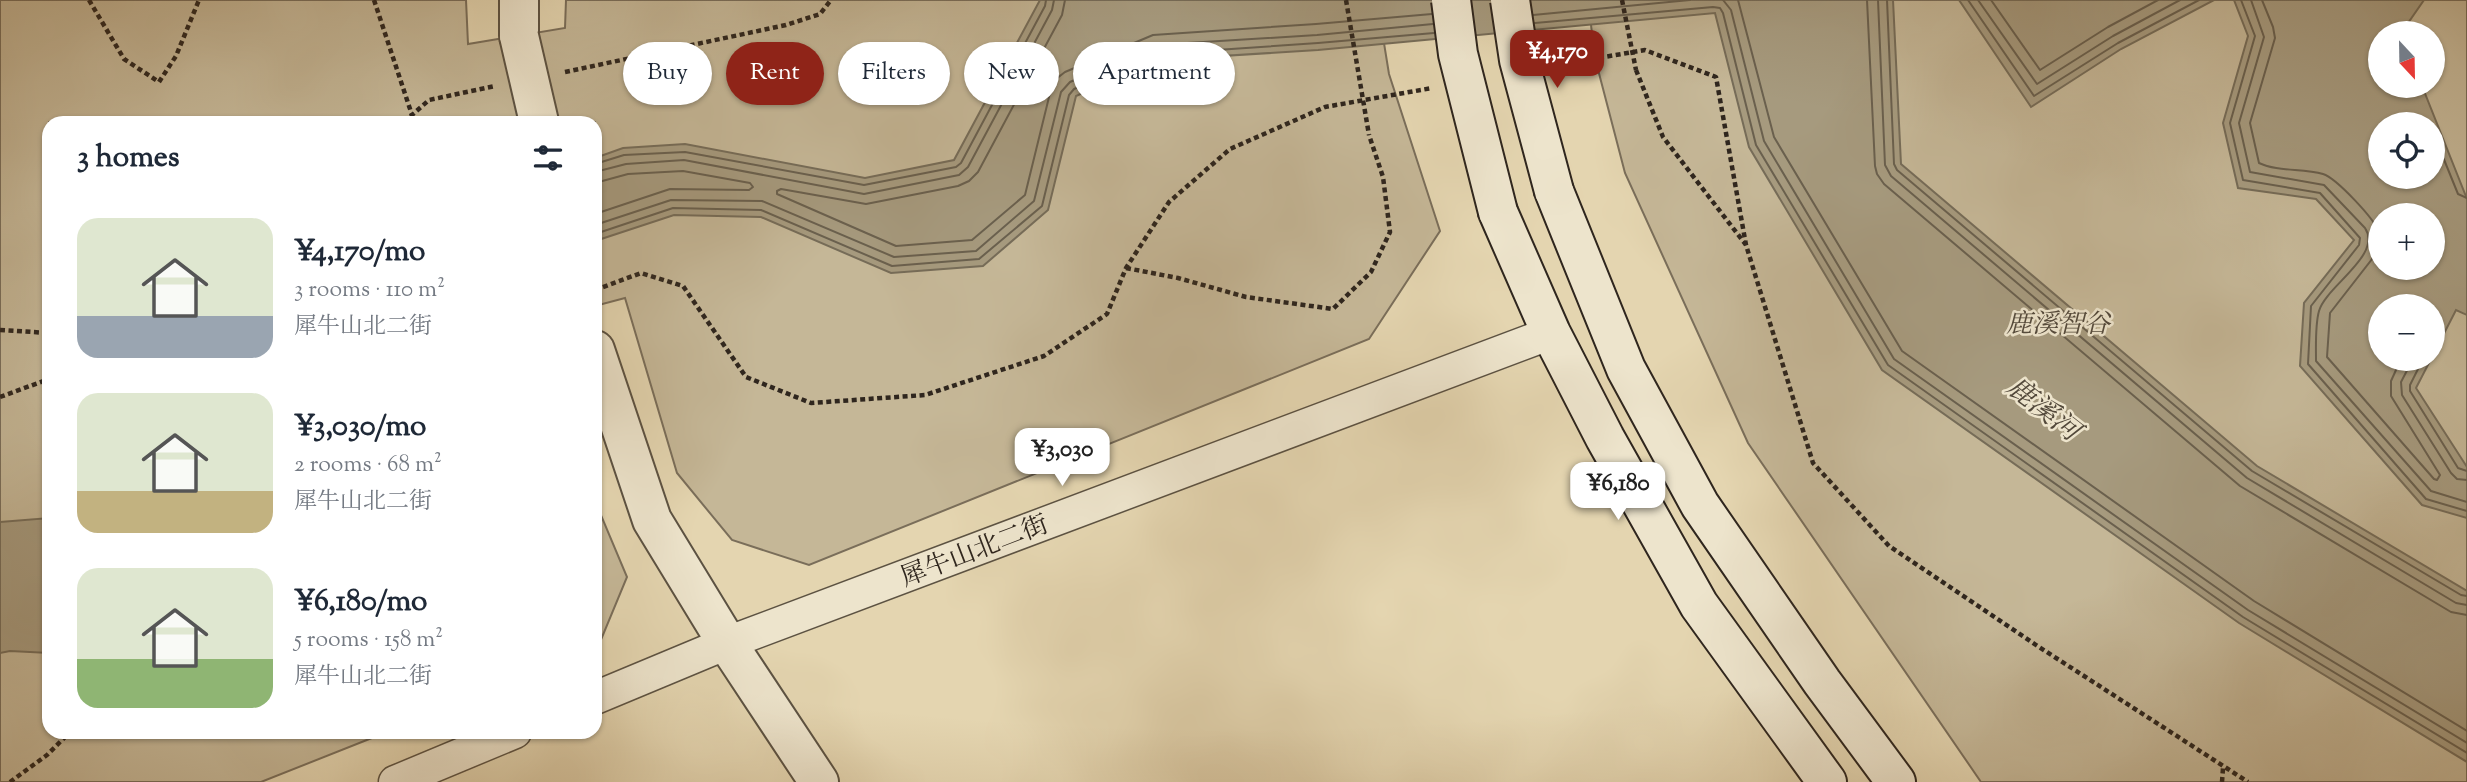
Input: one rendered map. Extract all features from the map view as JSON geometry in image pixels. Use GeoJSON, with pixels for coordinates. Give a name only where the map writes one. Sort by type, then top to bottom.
{"type":"FeatureCollection","features":[{"type":"Feature","properties":{"kind":"main road"},"geometry":{"type":"LineString","coordinates":[[1451,0],[1458,54],[1498,212],[1551,333],[1605,438],[1699,605],[1827,782]]}},
{"type":"Feature","properties":{"kind":"main road"},"geometry":{"type":"LineString","coordinates":[[1510,0],[1519,61],[1554,191],[1626,369],[1700,505],[1822,682],[1896,782]]}},
{"type":"Feature","properties":{"kind":"main road"},"geometry":{"type":"LineString","coordinates":[[519,18],[537,116]]}},
{"type":"Feature","properties":{"kind":"main road"},"geometry":{"type":"LineString","coordinates":[[602,372],[652,520],[727,643],[819,782]]}},
{"type":"Feature","properties":{"kind":"street","name":"犀牛山北二街"},"geometry":{"type":"LineString","coordinates":[[602,695],[727,643],[1551,333]]}},
{"type":"Feature","properties":{"kind":"street"},"geometry":{"type":"LineString","coordinates":[[395,782],[498,739]]}},
{"type":"Feature","properties":{"kind":"path"},"geometry":{"type":"LineString","coordinates":[[89,0],[124,59],[159,82],[176,56],[199,0]]}},
{"type":"Feature","properties":{"kind":"path"},"geometry":{"type":"LineString","coordinates":[[374,0],[412,115],[429,100],[508,83]]}},
{"type":"Feature","properties":{"kind":"path"},"geometry":{"type":"LineString","coordinates":[[561,72],[786,25],[820,13],[831,0]]}},
{"type":"Feature","properties":{"kind":"path"},"geometry":{"type":"LineString","coordinates":[[1126,268],[1178,278],[1246,297],[1333,309],[1371,272],[1390,232],[1383,177],[1369,135],[1346,0]]}},
{"type":"Feature","properties":{"kind":"path"},"geometry":{"type":"LineString","coordinates":[[1622,0],[1636,70],[1662,136],[1746,245]]}},
{"type":"Feature","properties":{"kind":"path"},"geometry":{"type":"LineString","coordinates":[[1552,66],[1645,50],[1716,77],[1746,245],[1813,463],[1889,546],[2248,782]]}},
{"type":"Feature","properties":{"kind":"path"},"geometry":{"type":"LineString","coordinates":[[602,287],[641,273],[683,286],[746,377],[811,403],[925,395],[1044,356],[1107,314],[1126,268],[1169,202],[1230,149],[1325,107],[1445,85]]}},
{"type":"Feature","properties":{"kind":"path"},"geometry":{"type":"LineString","coordinates":[[0,330],[42,333]]}},
{"type":"Feature","properties":{"kind":"path"},"geometry":{"type":"LineString","coordinates":[[0,397],[42,382]]}},
{"type":"Feature","properties":{"kind":"path"},"geometry":{"type":"LineString","coordinates":[[10,782],[47,755],[63,739]]}},
{"type":"Feature","properties":{"kind":"path"},"geometry":{"type":"LineString","coordinates":[[2222,782],[2223,768]]}},
{"type":"Feature","properties":{"kind":"green space"},"geometry":{"type":"Polygon","coordinates":[[[0,0],[466,0],[468,44],[565,28],[566,0],[1377,0],[1389,74],[1440,231],[1369,339],[809,565],[732,540],[677,473],[625,298],[602,304],[602,116],[42,116],[42,739],[369,739],[261,782],[0,782],[0,0]]]}},
{"type":"Feature","properties":{"kind":"green space","name":"鹿溪智谷"},"geometry":{"type":"Polygon","coordinates":[[[1588,0],[2467,0],[2467,782],[1981,782],[1748,443],[1625,173],[1595,58],[1588,0]]]}},
{"type":"Feature","properties":{"kind":"green space"},"geometry":{"type":"Polygon","coordinates":[[[602,518],[627,577],[602,637],[602,518]]]}},
{"type":"Feature","properties":{"kind":"water","name":"鹿溪河"},"geometry":{"type":"Polygon","coordinates":[[[1040,0],[1893,0],[1901,164],[2257,466],[2467,591],[2467,762],[2239,623],[1882,370],[1749,147],[1715,13],[1235,55],[1235,42],[1073,42],[1074,105],[1048,210],[983,266],[891,273],[761,217],[674,215],[602,239],[602,156],[623,148],[685,144],[865,178],[954,160],[984,105],[1059,105],[1059,42],[1017,42],[1040,0]]]}},
{"type":"Feature","properties":{"kind":"water"},"geometry":{"type":"Polygon","coordinates":[[[1959,0],[2214,0],[2121,49],[2031,107],[1959,0]]]}},
{"type":"Feature","properties":{"kind":"water"},"geometry":{"type":"Polygon","coordinates":[[[2234,0],[2424,0],[2409,21],[2368,21],[2368,98],[2427,98],[2432,112],[2368,112],[2368,189],[2445,189],[2445,144],[2467,199],[2467,315],[2456,310],[2445,332],[2445,294],[2368,294],[2368,371],[2425,371],[2416,388],[2467,467],[2467,518],[2422,505],[2300,366],[2304,303],[2354,240],[2316,199],[2238,188],[2223,123],[2248,36],[2234,0]]]}},
{"type":"Feature","properties":{"kind":"water"},"geometry":{"type":"Polygon","coordinates":[[[42,519],[42,653],[0,653],[0,522],[42,519]]]}}]}
